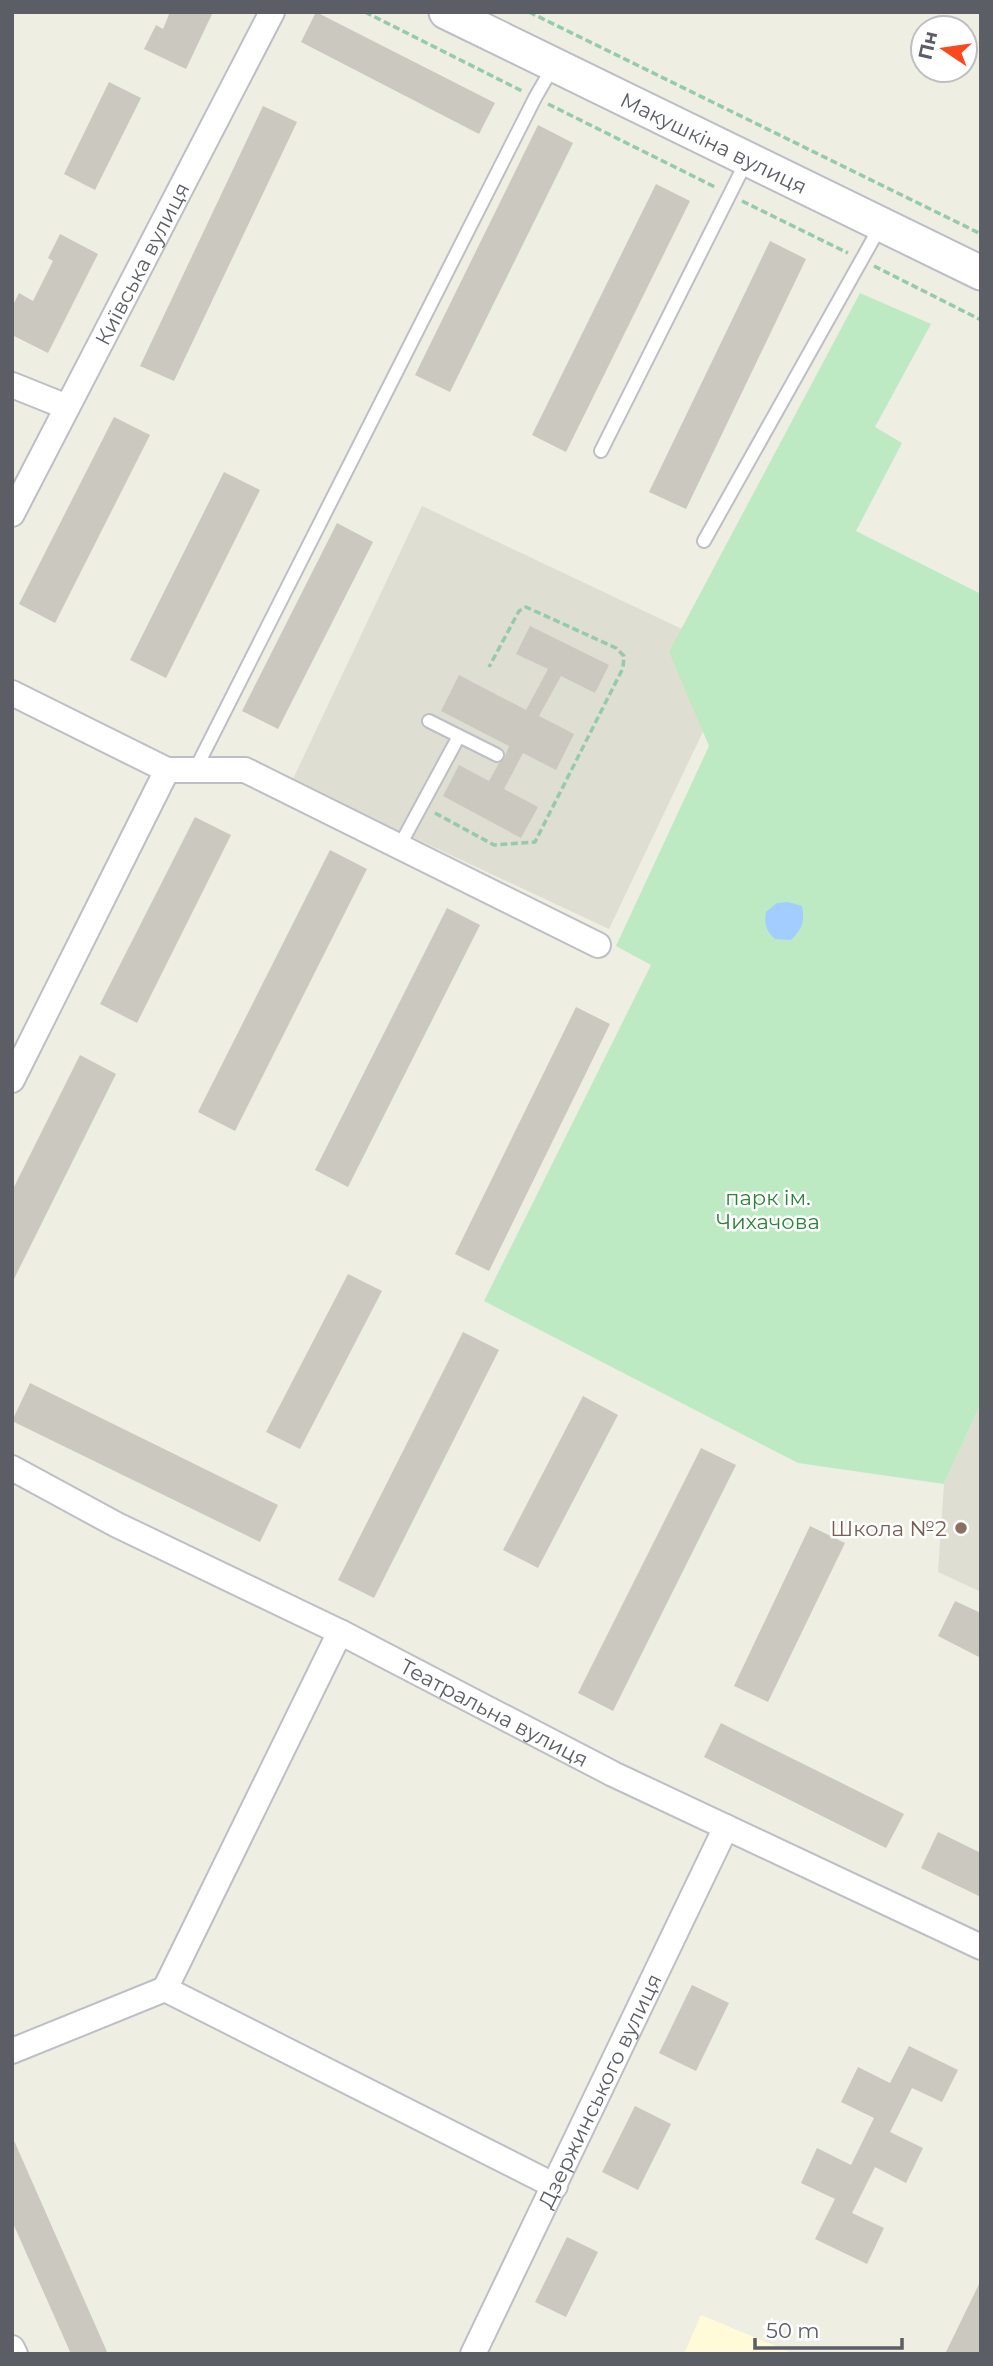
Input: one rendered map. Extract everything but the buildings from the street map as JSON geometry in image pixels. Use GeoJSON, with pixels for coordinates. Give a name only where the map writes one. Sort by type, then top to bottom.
{"type":"FeatureCollection","features":[{"type":"Feature","properties":{"kind":"street","name":"Київська вулиця"},"geometry":{"type":"LineString","coordinates":[[12,514],[272,12]]}},
{"type":"Feature","properties":{"kind":"street","name":"Макушкіна вулиця"},"geometry":{"type":"LineString","coordinates":[[446,12],[981,273]]}},
{"type":"Feature","properties":{"kind":"street"},"geometry":{"type":"LineString","coordinates":[[12,385],[67,407]]}},
{"type":"Feature","properties":{"kind":"street"},"geometry":{"type":"LineString","coordinates":[[12,693],[167,770],[245,769],[598,945]]}},
{"type":"Feature","properties":{"kind":"street"},"geometry":{"type":"LineString","coordinates":[[12,1080],[167,770]]}},
{"type":"Feature","properties":{"kind":"street","name":"Театральна вулиця"},"geometry":{"type":"LineString","coordinates":[[12,1468],[117,1525],[340,1632],[613,1774],[981,1947]]}},
{"type":"Feature","properties":{"kind":"street"},"geometry":{"type":"LineString","coordinates":[[12,2051],[165,1989],[340,1632]]}},
{"type":"Feature","properties":{"kind":"street","name":"Дзержинського вулиця"},"geometry":{"type":"LineString","coordinates":[[473,2354],[726,1827]]}},
{"type":"Feature","properties":{"kind":"street"},"geometry":{"type":"LineString","coordinates":[[165,1989],[555,2186]]}},
{"type":"Feature","properties":{"kind":"street"},"geometry":{"type":"LineString","coordinates":[[12,2348],[15,2354]]}},
{"type":"Feature","properties":{"kind":"lane"},"geometry":{"type":"LineString","coordinates":[[195,770],[535,97],[554,65]]}},
{"type":"Feature","properties":{"kind":"lane"},"geometry":{"type":"LineString","coordinates":[[601,451],[748,159]]}},
{"type":"Feature","properties":{"kind":"lane"},"geometry":{"type":"LineString","coordinates":[[704,541],[881,224]]}},
{"type":"Feature","properties":{"kind":"lane"},"geometry":{"type":"LineString","coordinates":[[429,721],[497,755]]}},
{"type":"Feature","properties":{"kind":"lane"},"geometry":{"type":"LineString","coordinates":[[399,846],[459,736]]}},
{"type":"Feature","properties":{"kind":"path"},"geometry":{"type":"LineString","coordinates":[[365,12],[981,320]]}},
{"type":"Feature","properties":{"kind":"path"},"geometry":{"type":"LineString","coordinates":[[529,12],[981,234]]}},
{"type":"Feature","properties":{"kind":"path"},"geometry":{"type":"LineString","coordinates":[[421,805],[494,845],[535,842],[623,668],[624,656],[616,648],[526,607],[519,611],[489,667]]}},
{"type":"Feature","properties":{"kind":"shaded area"},"geometry":{"type":"Polygon","coordinates":[[[422,506],[739,656],[609,929],[292,781],[422,506]]]}},
{"type":"Feature","properties":{"kind":"shaded area","name":"Школа №2"},"geometry":{"type":"Polygon","coordinates":[[[981,1403],[981,1592],[938,1572],[944,1484],[981,1403]]]}},
{"type":"Feature","properties":{"kind":"shaded area"},"geometry":{"type":"Polygon","coordinates":[[[701,2315],[778,2347],[795,2354],[684,2354],[701,2315]]]}},
{"type":"Feature","properties":{"kind":"green space","name":"парк ім. Чихачова"},"geometry":{"type":"Polygon","coordinates":[[[860,293],[931,324],[875,427],[902,443],[856,531],[981,594],[981,1403],[944,1484],[798,1463],[484,1301],[651,965],[616,946],[709,746],[669,652],[860,293]]]}},
{"type":"Feature","properties":{"kind":"water"},"geometry":{"type":"Polygon","coordinates":[[[788,902],[802,906],[802,925],[791,940],[775,939],[766,927],[766,912],[777,903],[788,902]]]}},
{"type":"Feature","properties":{"kind":"place","name":"Школа №2"},"geometry":{"type":"Point","coordinates":[961,1528]}}]}
